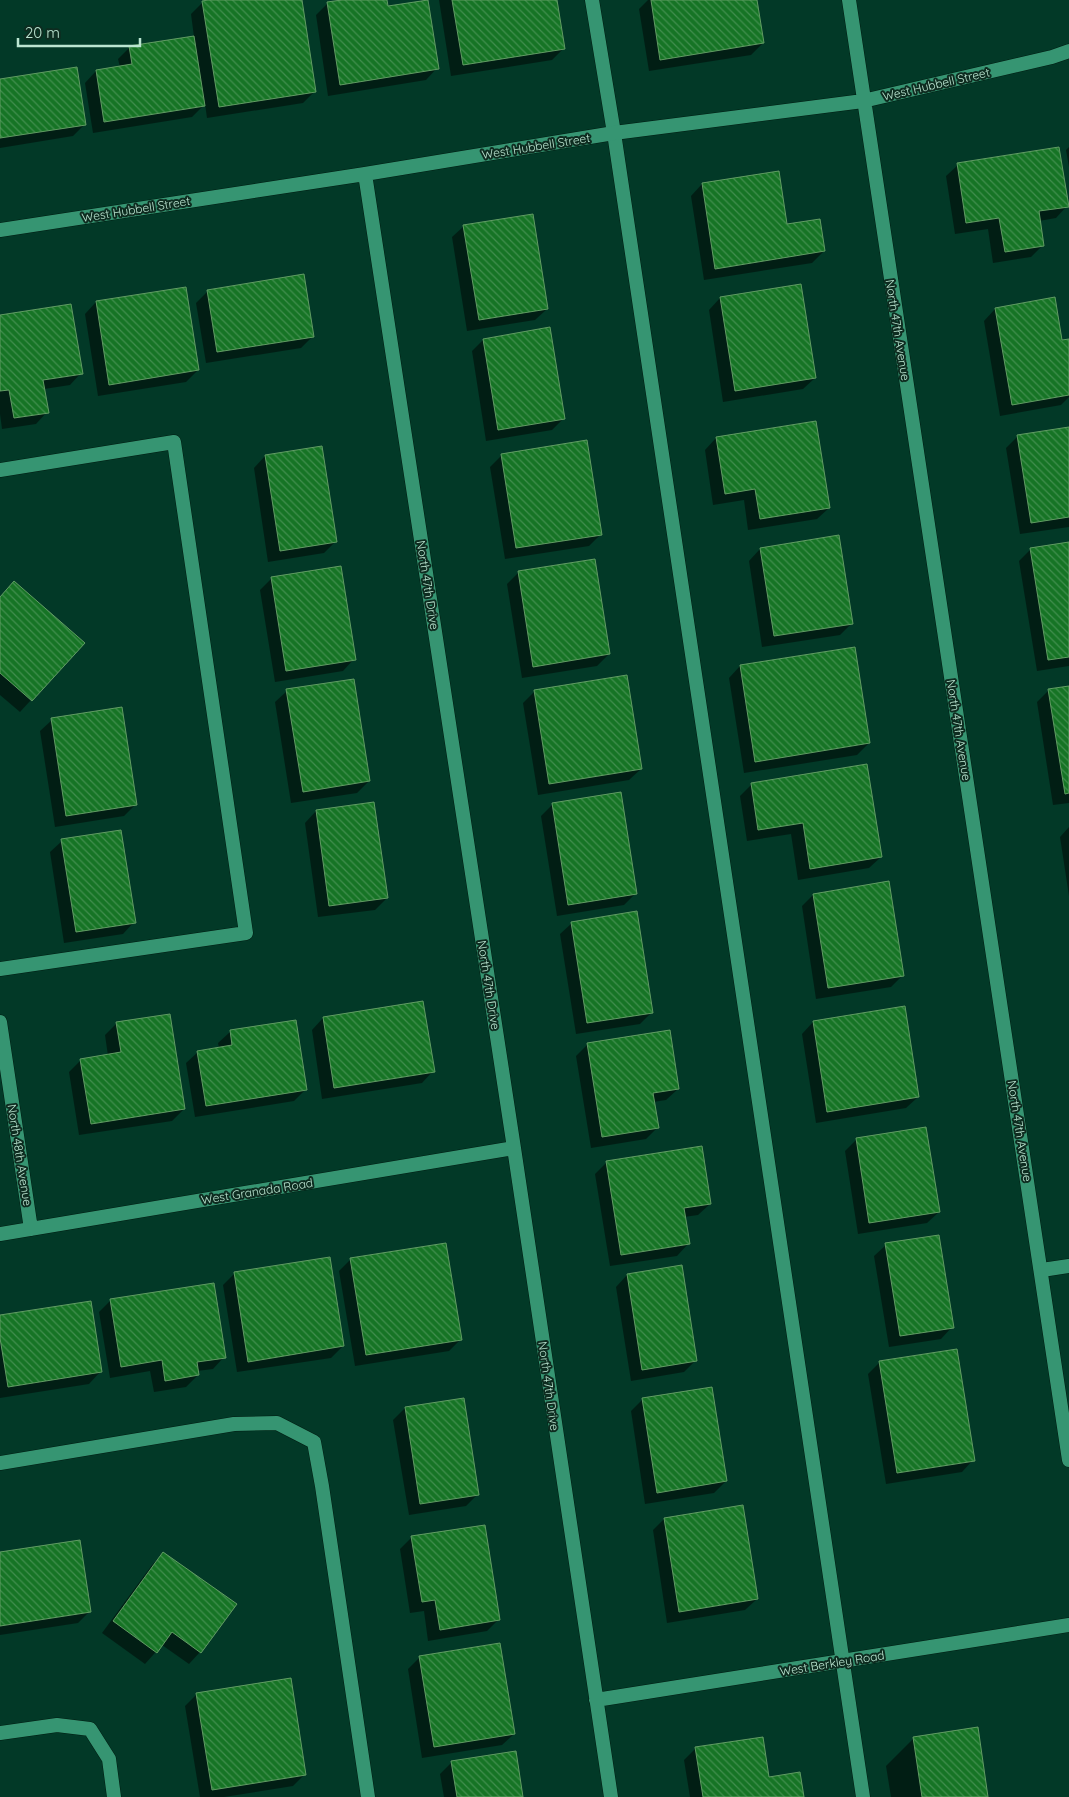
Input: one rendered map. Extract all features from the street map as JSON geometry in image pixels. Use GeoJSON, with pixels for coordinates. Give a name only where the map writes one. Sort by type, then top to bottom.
{"type":"FeatureCollection","features":[{"type":"Feature","properties":{"kind":"street"},"geometry":{"type":"LineString","coordinates":[[592,0],[614,133],[863,1797]]}},
{"type":"Feature","properties":{"kind":"street","name":"North 47th Avenue"},"geometry":{"type":"LineString","coordinates":[[849,0],[1042,1270],[1069,1460]]}},
{"type":"Feature","properties":{"kind":"street","name":"West Hubbell Street"},"geometry":{"type":"LineString","coordinates":[[0,230],[365,174],[614,133],[863,101],[1052,57],[1069,51]]}},
{"type":"Feature","properties":{"kind":"street","name":"North 47th Drive"},"geometry":{"type":"LineString","coordinates":[[365,174],[611,1797]]}},
{"type":"Feature","properties":{"kind":"street"},"geometry":{"type":"LineString","coordinates":[[0,470],[174,442],[246,933],[0,969]]}},
{"type":"Feature","properties":{"kind":"street","name":"North 48th Avenue"},"geometry":{"type":"LineString","coordinates":[[0,1022],[31,1229]]}},
{"type":"Feature","properties":{"kind":"street","name":"West Granada Road"},"geometry":{"type":"LineString","coordinates":[[0,1234],[514,1148]]}},
{"type":"Feature","properties":{"kind":"street"},"geometry":{"type":"LineString","coordinates":[[1042,1270],[1069,1266]]}},
{"type":"Feature","properties":{"kind":"street"},"geometry":{"type":"LineString","coordinates":[[0,1463],[234,1424],[277,1423],[314,1442],[368,1797]]}},
{"type":"Feature","properties":{"kind":"street","name":"West Berkley Road"},"geometry":{"type":"LineString","coordinates":[[596,1700],[1069,1625]]}},
{"type":"Feature","properties":{"kind":"street"},"geometry":{"type":"LineString","coordinates":[[0,1733],[57,1725],[90,1729],[108,1759],[114,1797]]}},
{"type":"Feature","properties":{"kind":"building"},"geometry":{"type":"Polygon","coordinates":[[[302,0],[316,92],[219,107],[202,1],[302,0]]]}},
{"type":"Feature","properties":{"kind":"building"},"geometry":{"type":"Polygon","coordinates":[[[387,0],[388,6],[428,0],[439,69],[340,85],[327,2],[387,0]]]}},
{"type":"Feature","properties":{"kind":"building"},"geometry":{"type":"Polygon","coordinates":[[[452,0],[557,0],[565,49],[463,65],[452,0]]]}},
{"type":"Feature","properties":{"kind":"building"},"geometry":{"type":"Polygon","coordinates":[[[651,0],[757,0],[764,43],[660,60],[651,0]]]}},
{"type":"Feature","properties":{"kind":"building"},"geometry":{"type":"Polygon","coordinates":[[[194,36],[205,106],[104,122],[96,70],[132,64],[129,46],[194,36]]]}},
{"type":"Feature","properties":{"kind":"building"},"geometry":{"type":"Polygon","coordinates":[[[77,67],[86,125],[0,138],[0,79],[77,67]]]}},
{"type":"Feature","properties":{"kind":"building"},"geometry":{"type":"Polygon","coordinates":[[[1059,147],[1069,207],[1039,211],[1044,246],[1005,252],[999,218],[966,223],[957,163],[1059,147]]]}},
{"type":"Feature","properties":{"kind":"building"},"geometry":{"type":"Polygon","coordinates":[[[779,171],[787,224],[820,219],[825,251],[715,269],[702,183],[779,171]]]}},
{"type":"Feature","properties":{"kind":"building"},"geometry":{"type":"Polygon","coordinates":[[[533,214],[548,309],[479,320],[463,225],[533,214]]]}},
{"type":"Feature","properties":{"kind":"building"},"geometry":{"type":"Polygon","coordinates":[[[304,274],[314,337],[217,352],[207,290],[304,274]]]}},
{"type":"Feature","properties":{"kind":"building"},"geometry":{"type":"Polygon","coordinates":[[[801,284],[816,378],[735,391],[720,297],[801,284]]]}},
{"type":"Feature","properties":{"kind":"building"},"geometry":{"type":"Polygon","coordinates":[[[186,287],[199,370],[109,385],[96,301],[186,287]]]}},
{"type":"Feature","properties":{"kind":"building"},"geometry":{"type":"Polygon","coordinates":[[[1055,297],[1062,340],[1069,339],[1069,395],[1012,405],[995,308],[1055,297]]]}},
{"type":"Feature","properties":{"kind":"building"},"geometry":{"type":"Polygon","coordinates":[[[71,304],[83,374],[43,380],[49,413],[14,418],[9,390],[0,391],[0,315],[71,304]]]}},
{"type":"Feature","properties":{"kind":"building"},"geometry":{"type":"Polygon","coordinates":[[[550,327],[565,419],[498,430],[483,339],[550,327]]]}},
{"type":"Feature","properties":{"kind":"building"},"geometry":{"type":"Polygon","coordinates":[[[816,421],[830,508],[760,519],[755,489],[725,494],[716,437],[816,421]]]}},
{"type":"Feature","properties":{"kind":"building"},"geometry":{"type":"Polygon","coordinates":[[[1069,427],[1069,517],[1031,523],[1017,435],[1069,427]]]}},
{"type":"Feature","properties":{"kind":"building"},"geometry":{"type":"Polygon","coordinates":[[[587,440],[602,535],[516,548],[501,454],[587,440]]]}},
{"type":"Feature","properties":{"kind":"building"},"geometry":{"type":"Polygon","coordinates":[[[322,446],[337,542],[280,551],[265,455],[322,446]]]}},
{"type":"Feature","properties":{"kind":"building"},"geometry":{"type":"Polygon","coordinates":[[[839,535],[853,624],[774,636],[760,548],[839,535]]]}},
{"type":"Feature","properties":{"kind":"building"},"geometry":{"type":"Polygon","coordinates":[[[1069,542],[1069,657],[1048,660],[1030,548],[1069,542]]]}},
{"type":"Feature","properties":{"kind":"building"},"geometry":{"type":"Polygon","coordinates":[[[595,559],[610,654],[533,667],[518,571],[595,559]]]}},
{"type":"Feature","properties":{"kind":"building"},"geometry":{"type":"Polygon","coordinates":[[[341,566],[356,660],[286,671],[271,577],[341,566]]]}},
{"type":"Feature","properties":{"kind":"building"},"geometry":{"type":"Polygon","coordinates":[[[14,581],[85,643],[32,701],[0,673],[0,597],[14,581]]]}},
{"type":"Feature","properties":{"kind":"building"},"geometry":{"type":"Polygon","coordinates":[[[855,647],[870,743],[755,762],[740,665],[855,647]]]}},
{"type":"Feature","properties":{"kind":"building"},"geometry":{"type":"Polygon","coordinates":[[[627,675],[642,769],[549,784],[534,690],[627,675]]]}},
{"type":"Feature","properties":{"kind":"building"},"geometry":{"type":"Polygon","coordinates":[[[354,679],[370,781],[303,792],[286,689],[354,679]]]}},
{"type":"Feature","properties":{"kind":"building"},"geometry":{"type":"Polygon","coordinates":[[[1069,686],[1069,793],[1065,794],[1048,689],[1069,686]]]}},
{"type":"Feature","properties":{"kind":"building"},"geometry":{"type":"Polygon","coordinates":[[[122,707],[137,805],[66,816],[51,718],[122,707]]]}},
{"type":"Feature","properties":{"kind":"building"},"geometry":{"type":"Polygon","coordinates":[[[867,764],[882,857],[810,869],[803,823],[758,830],[751,783],[867,764]]]}},
{"type":"Feature","properties":{"kind":"building"},"geometry":{"type":"Polygon","coordinates":[[[621,792],[637,894],[568,905],[552,803],[621,792]]]}},
{"type":"Feature","properties":{"kind":"building"},"geometry":{"type":"Polygon","coordinates":[[[374,802],[388,898],[329,906],[316,810],[374,802]]]}},
{"type":"Feature","properties":{"kind":"building"},"geometry":{"type":"Polygon","coordinates":[[[121,830],[136,923],[76,932],[61,839],[121,830]]]}},
{"type":"Feature","properties":{"kind":"building"},"geometry":{"type":"Polygon","coordinates":[[[889,881],[904,976],[828,988],[813,894],[889,881]]]}},
{"type":"Feature","properties":{"kind":"building"},"geometry":{"type":"Polygon","coordinates":[[[637,911],[653,1013],[587,1023],[571,922],[637,911]]]}},
{"type":"Feature","properties":{"kind":"building"},"geometry":{"type":"Polygon","coordinates":[[[423,1001],[435,1072],[334,1088],[323,1017],[423,1001]]]}},
{"type":"Feature","properties":{"kind":"building"},"geometry":{"type":"Polygon","coordinates":[[[905,1006],[919,1097],[827,1112],[813,1021],[905,1006]]]}},
{"type":"Feature","properties":{"kind":"building"},"geometry":{"type":"Polygon","coordinates":[[[170,1014],[185,1109],[91,1124],[80,1059],[121,1052],[116,1022],[170,1014]]]}},
{"type":"Feature","properties":{"kind":"building"},"geometry":{"type":"Polygon","coordinates":[[[296,1020],[307,1090],[206,1106],[197,1051],[232,1045],[230,1030],[296,1020]]]}},
{"type":"Feature","properties":{"kind":"building"},"geometry":{"type":"Polygon","coordinates":[[[670,1030],[679,1089],[653,1093],[659,1128],[602,1137],[587,1043],[670,1030]]]}},
{"type":"Feature","properties":{"kind":"building"},"geometry":{"type":"Polygon","coordinates":[[[926,1127],[940,1212],[869,1223],[856,1138],[926,1127]]]}},
{"type":"Feature","properties":{"kind":"building"},"geometry":{"type":"Polygon","coordinates":[[[702,1146],[711,1204],[684,1208],[690,1244],[621,1255],[606,1161],[702,1146]]]}},
{"type":"Feature","properties":{"kind":"building"},"geometry":{"type":"Polygon","coordinates":[[[939,1235],[954,1328],[900,1336],[885,1243],[939,1235]]]}},
{"type":"Feature","properties":{"kind":"building"},"geometry":{"type":"Polygon","coordinates":[[[446,1243],[462,1340],[366,1355],[350,1258],[446,1243]]]}},
{"type":"Feature","properties":{"kind":"building"},"geometry":{"type":"Polygon","coordinates":[[[330,1257],[344,1346],[248,1362],[234,1272],[330,1257]]]}},
{"type":"Feature","properties":{"kind":"building"},"geometry":{"type":"Polygon","coordinates":[[[682,1265],[697,1361],[642,1370],[627,1274],[682,1265]]]}},
{"type":"Feature","properties":{"kind":"building"},"geometry":{"type":"Polygon","coordinates":[[[214,1283],[226,1358],[197,1362],[199,1375],[165,1381],[162,1360],[121,1367],[110,1299],[214,1283]]]}},
{"type":"Feature","properties":{"kind":"building"},"geometry":{"type":"Polygon","coordinates":[[[91,1301],[102,1372],[8,1387],[0,1338],[0,1315],[91,1301]]]}},
{"type":"Feature","properties":{"kind":"building"},"geometry":{"type":"Polygon","coordinates":[[[957,1349],[975,1461],[897,1473],[879,1361],[957,1349]]]}},
{"type":"Feature","properties":{"kind":"building"},"geometry":{"type":"Polygon","coordinates":[[[712,1387],[727,1481],[657,1493],[642,1398],[712,1387]]]}},
{"type":"Feature","properties":{"kind":"building"},"geometry":{"type":"Polygon","coordinates":[[[464,1398],[479,1495],[420,1504],[405,1407],[464,1398]]]}},
{"type":"Feature","properties":{"kind":"building"},"geometry":{"type":"Polygon","coordinates":[[[743,1505],[758,1599],[679,1612],[664,1518],[743,1505]]]}},
{"type":"Feature","properties":{"kind":"building"},"geometry":{"type":"Polygon","coordinates":[[[485,1525],[500,1620],[440,1630],[435,1600],[422,1602],[411,1536],[485,1525]]]}},
{"type":"Feature","properties":{"kind":"building"},"geometry":{"type":"Polygon","coordinates":[[[80,1540],[91,1612],[0,1626],[0,1552],[80,1540]]]}},
{"type":"Feature","properties":{"kind":"building"},"geometry":{"type":"Polygon","coordinates":[[[163,1552],[237,1604],[201,1653],[172,1632],[157,1653],[113,1621],[163,1552]]]}},
{"type":"Feature","properties":{"kind":"building"},"geometry":{"type":"Polygon","coordinates":[[[500,1643],[515,1734],[434,1747],[419,1656],[500,1643]]]}},
{"type":"Feature","properties":{"kind":"building"},"geometry":{"type":"Polygon","coordinates":[[[291,1678],[306,1775],[212,1790],[196,1693],[291,1678]]]}},
{"type":"Feature","properties":{"kind":"building"},"geometry":{"type":"Polygon","coordinates":[[[978,1727],[988,1797],[922,1797],[913,1737],[978,1727]]]}},
{"type":"Feature","properties":{"kind":"building"},"geometry":{"type":"Polygon","coordinates":[[[763,1737],[769,1777],[800,1772],[804,1797],[703,1797],[695,1747],[763,1737]]]}},
{"type":"Feature","properties":{"kind":"building"},"geometry":{"type":"Polygon","coordinates":[[[516,1751],[523,1797],[457,1797],[451,1761],[516,1751]]]}}]}
